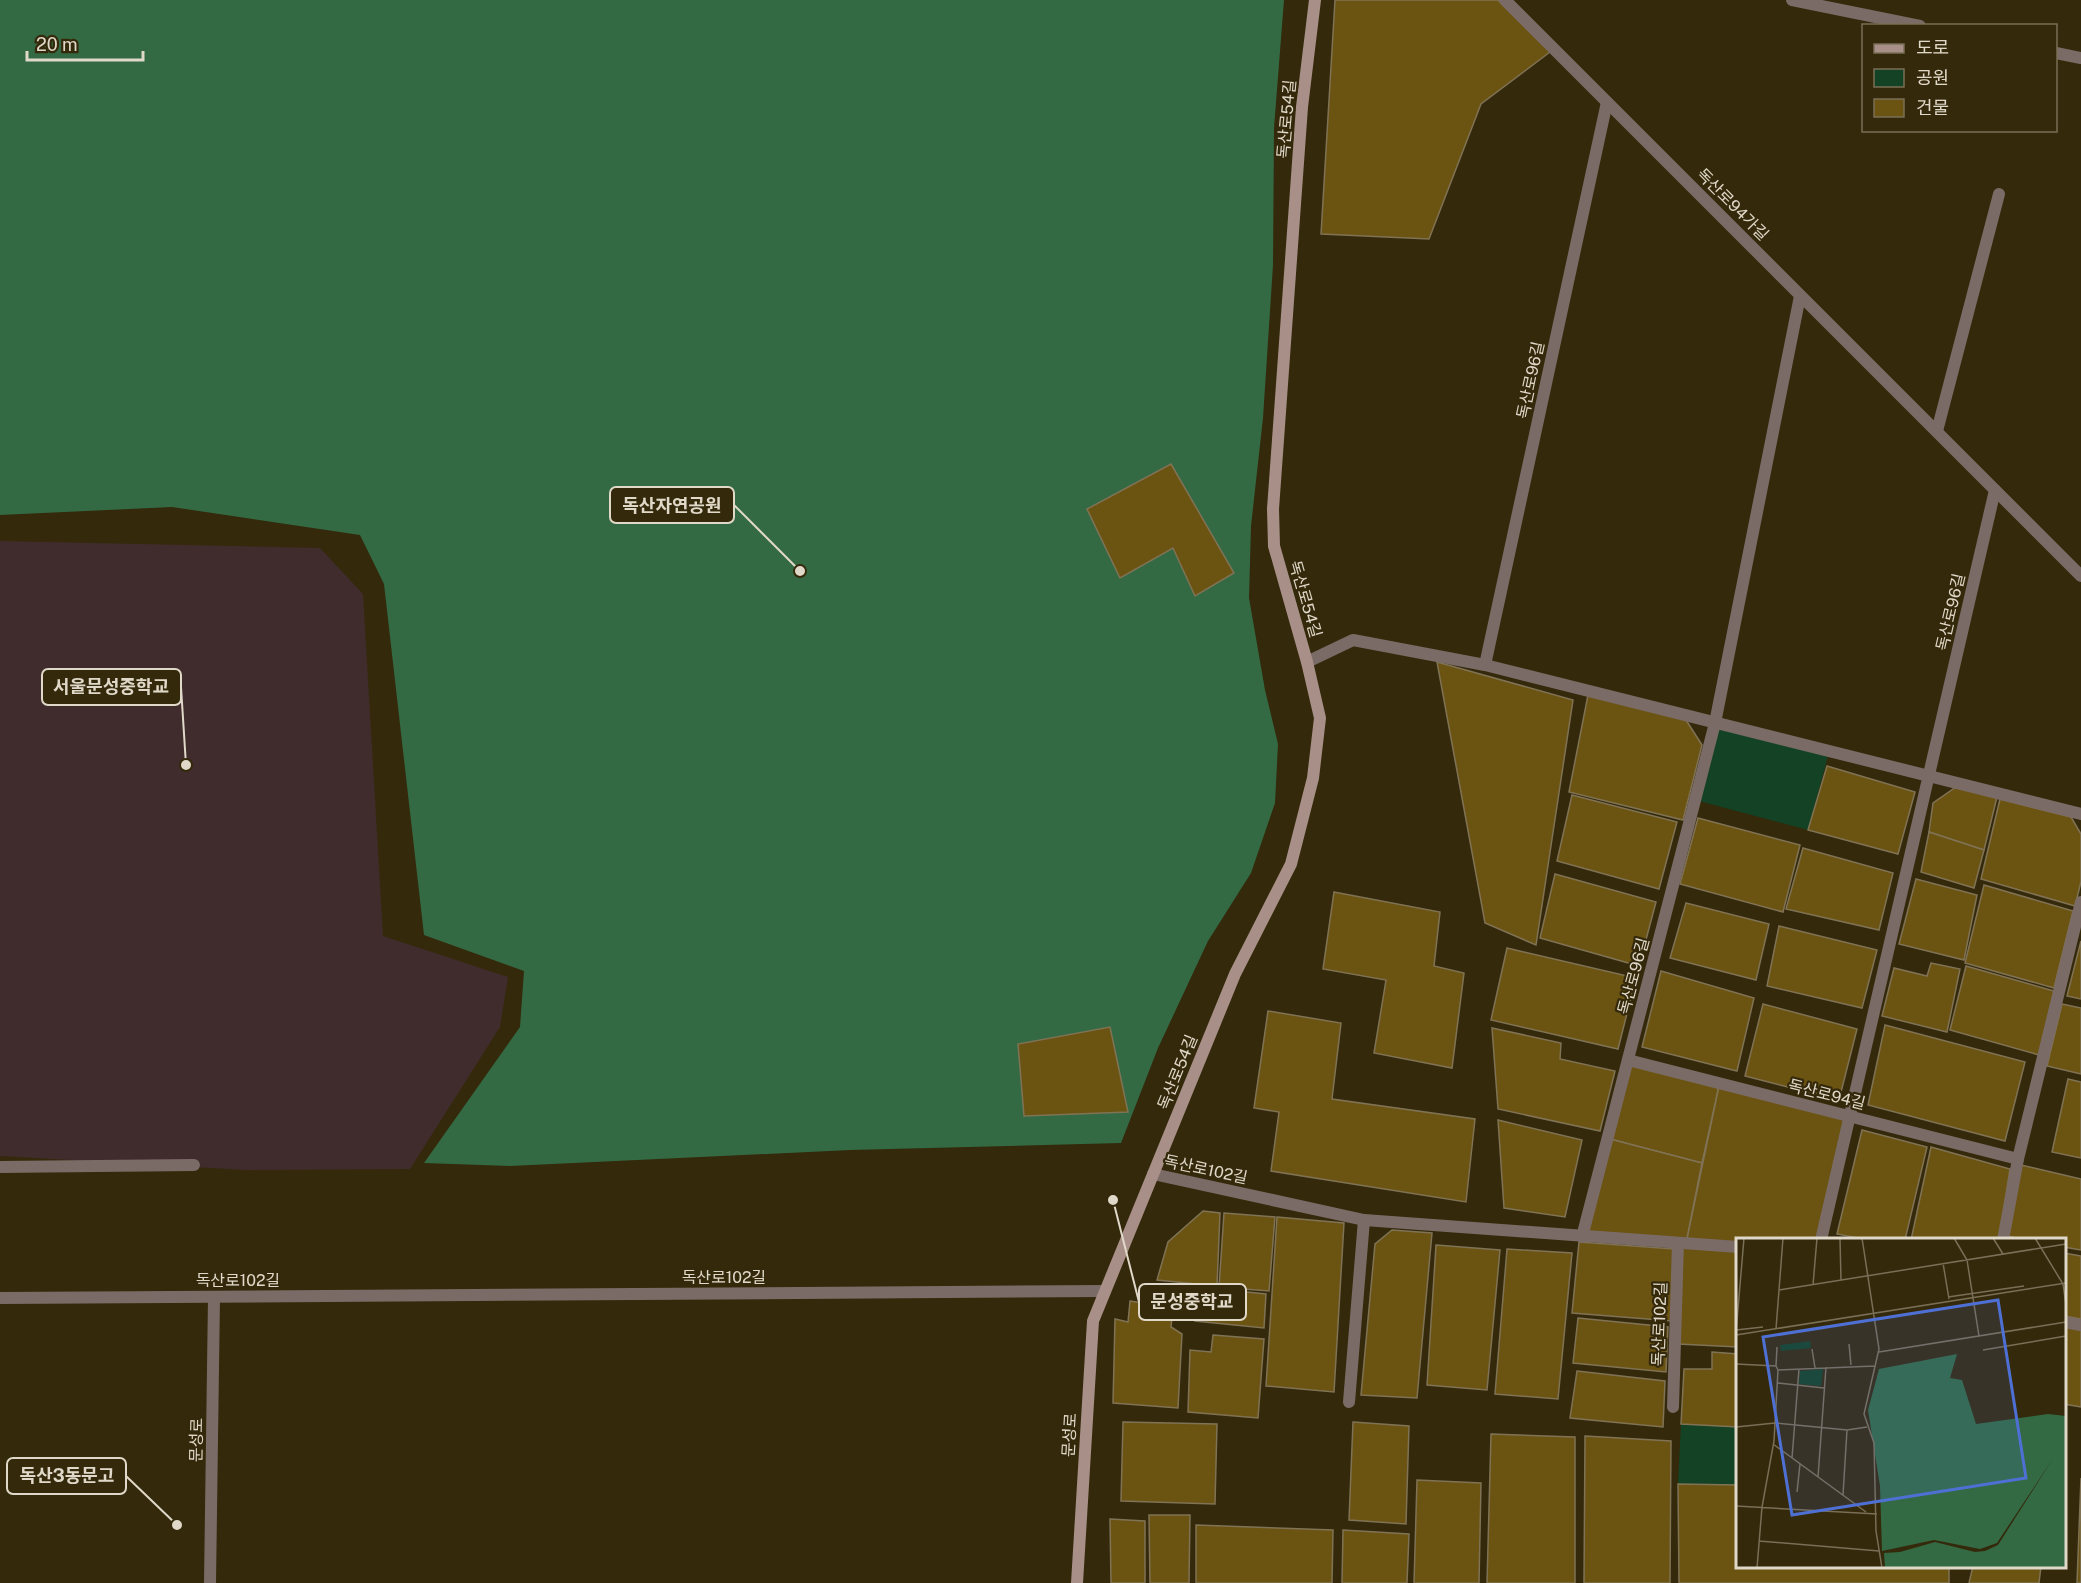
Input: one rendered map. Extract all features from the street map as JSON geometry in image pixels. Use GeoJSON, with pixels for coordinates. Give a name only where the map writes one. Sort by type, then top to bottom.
{"type":"FeatureCollection","features":[{"type":"Feature","properties":{"kind":"street","name":"독산로54길"},"geometry":{"type":"LineString","coordinates":[[1153,1174],[1235,974],[1263,925],[1291,864],[1313,778],[1320,718],[1307,662],[1274,546],[1273,509],[1302,107],[1315,0]]}},
{"type":"Feature","properties":{"kind":"street","name":"독산로94가길"},"geometry":{"type":"LineString","coordinates":[[1505,0],[2081,576]]}},
{"type":"Feature","properties":{"kind":"street"},"geometry":{"type":"LineString","coordinates":[[1792,0],[1910,24]]}},
{"type":"Feature","properties":{"kind":"street"},"geometry":{"type":"LineString","coordinates":[[2057,53],[2081,58]]}},
{"type":"Feature","properties":{"kind":"street","name":"독산로96길"},"geometry":{"type":"LineString","coordinates":[[1485,665],[1607,102]]}},
{"type":"Feature","properties":{"kind":"street"},"geometry":{"type":"LineString","coordinates":[[1937,432],[1999,194]]}},
{"type":"Feature","properties":{"kind":"street","name":"독산로96길"},"geometry":{"type":"LineString","coordinates":[[1582,1237],[1715,723],[1800,296]]}},
{"type":"Feature","properties":{"kind":"street","name":"독산로96길"},"geometry":{"type":"LineString","coordinates":[[1821,1238],[1995,490]]}},
{"type":"Feature","properties":{"kind":"street"},"geometry":{"type":"LineString","coordinates":[[1307,662],[1353,640],[1485,665],[2081,814]]}},
{"type":"Feature","properties":{"kind":"street"},"geometry":{"type":"LineString","coordinates":[[2003,1238],[2018,1158],[2081,902]]}},
{"type":"Feature","properties":{"kind":"street","name":"독산로94길"},"geometry":{"type":"LineString","coordinates":[[1628,1060],[2018,1158]]}},
{"type":"Feature","properties":{"kind":"street"},"geometry":{"type":"LineString","coordinates":[[0,1167],[194,1166]]}},
{"type":"Feature","properties":{"kind":"street","name":"독산로102길"},"geometry":{"type":"LineString","coordinates":[[0,1298],[1105,1291],[1153,1174],[1364,1220],[1736,1247]]}},
{"type":"Feature","properties":{"kind":"street"},"geometry":{"type":"LineString","coordinates":[[1349,1402],[1364,1220]]}},
{"type":"Feature","properties":{"kind":"street","name":"독산로102길"},"geometry":{"type":"LineString","coordinates":[[1673,1407],[1678,1243]]}},
{"type":"Feature","properties":{"kind":"street","name":"문성로"},"geometry":{"type":"LineString","coordinates":[[1077,1583],[1093,1321],[1105,1291]]}},
{"type":"Feature","properties":{"kind":"street","name":"문성로"},"geometry":{"type":"LineString","coordinates":[[210,1583],[214,1297]]}},
{"type":"Feature","properties":{"kind":"street"},"geometry":{"type":"LineString","coordinates":[[2066,1322],[2081,1325]]}},
{"type":"Feature","properties":{"kind":"shaded area"},"geometry":{"type":"Polygon","coordinates":[[[0,541],[320,548],[363,594],[383,936],[508,977],[500,1027],[410,1169],[246,1170],[0,1156],[0,541]]]}},
{"type":"Feature","properties":{"kind":"green space"},"geometry":{"type":"Polygon","coordinates":[[[0,0],[1284,0],[1274,128],[1273,265],[1263,418],[1251,526],[1249,598],[1265,690],[1278,744],[1275,803],[1251,873],[1208,941],[1158,1048],[1121,1143],[850,1150],[510,1166],[424,1163],[520,1027],[524,971],[424,935],[384,584],[360,535],[172,507],[0,515],[0,0]]]}},
{"type":"Feature","properties":{"kind":"green space"},"geometry":{"type":"Polygon","coordinates":[[[1715,723],[1829,752],[1808,830],[1695,800],[1715,723]]]}},
{"type":"Feature","properties":{"kind":"green space"},"geometry":{"type":"Polygon","coordinates":[[[1681,1424],[1736,1427],[1736,1485],[1678,1484],[1681,1424]]]}},
{"type":"Feature","properties":{"kind":"building"},"geometry":{"type":"Polygon","coordinates":[[[1335,0],[1498,0],[1550,52],[1481,104],[1429,239],[1321,234],[1335,0]]]}},
{"type":"Feature","properties":{"kind":"building"},"geometry":{"type":"Polygon","coordinates":[[[1171,464],[1234,573],[1195,596],[1173,548],[1120,578],[1087,509],[1171,464]]]}},
{"type":"Feature","properties":{"kind":"building"},"geometry":{"type":"Polygon","coordinates":[[[1437,662],[1573,700],[1536,945],[1485,923],[1437,662]]]}},
{"type":"Feature","properties":{"kind":"building"},"geometry":{"type":"Polygon","coordinates":[[[1588,695],[1686,720],[1702,745],[1683,820],[1569,792],[1588,695]]]}},
{"type":"Feature","properties":{"kind":"building"},"geometry":{"type":"Polygon","coordinates":[[[1827,766],[1915,792],[1898,854],[1808,830],[1827,766]]]}},
{"type":"Feature","properties":{"kind":"building"},"geometry":{"type":"Polygon","coordinates":[[[1956,787],[1997,797],[1984,850],[1929,832],[1933,803],[1956,787]]]}},
{"type":"Feature","properties":{"kind":"building"},"geometry":{"type":"Polygon","coordinates":[[[1572,795],[1677,822],[1659,889],[1557,861],[1572,795]]]}},
{"type":"Feature","properties":{"kind":"building"},"geometry":{"type":"Polygon","coordinates":[[[2000,799],[2071,817],[2081,834],[2081,882],[2075,906],[1981,879],[2000,799]]]}},
{"type":"Feature","properties":{"kind":"building"},"geometry":{"type":"Polygon","coordinates":[[[1698,818],[1800,845],[1783,912],[1680,884],[1698,818]]]}},
{"type":"Feature","properties":{"kind":"building"},"geometry":{"type":"Polygon","coordinates":[[[1929,832],[1984,850],[1974,888],[1921,872],[1929,832]]]}},
{"type":"Feature","properties":{"kind":"building"},"geometry":{"type":"Polygon","coordinates":[[[1803,848],[1893,873],[1879,930],[1786,909],[1803,848]]]}},
{"type":"Feature","properties":{"kind":"building"},"geometry":{"type":"Polygon","coordinates":[[[1555,874],[1656,902],[1639,966],[1540,938],[1555,874]]]}},
{"type":"Feature","properties":{"kind":"building"},"geometry":{"type":"Polygon","coordinates":[[[1916,879],[1977,895],[1964,960],[1899,944],[1916,879]]]}},
{"type":"Feature","properties":{"kind":"building"},"geometry":{"type":"Polygon","coordinates":[[[1984,885],[2073,911],[2054,988],[1965,963],[1984,885]]]}},
{"type":"Feature","properties":{"kind":"building"},"geometry":{"type":"Polygon","coordinates":[[[1334,892],[1440,912],[1434,966],[1464,973],[1452,1068],[1374,1053],[1386,980],[1323,969],[1334,892]]]}},
{"type":"Feature","properties":{"kind":"building"},"geometry":{"type":"Polygon","coordinates":[[[1686,903],[1769,924],[1756,980],[1670,958],[1686,903]]]}},
{"type":"Feature","properties":{"kind":"building"},"geometry":{"type":"Polygon","coordinates":[[[1779,926],[1877,950],[1862,1008],[1767,986],[1779,926]]]}},
{"type":"Feature","properties":{"kind":"building"},"geometry":{"type":"Polygon","coordinates":[[[2081,941],[2081,999],[2067,996],[2081,941]]]}},
{"type":"Feature","properties":{"kind":"building"},"geometry":{"type":"Polygon","coordinates":[[[1507,948],[1636,978],[1618,1049],[1491,1020],[1507,948]]]}},
{"type":"Feature","properties":{"kind":"building"},"geometry":{"type":"Polygon","coordinates":[[[1931,963],[1960,969],[1947,1032],[1882,1016],[1894,968],[1927,976],[1931,963]]]}},
{"type":"Feature","properties":{"kind":"building"},"geometry":{"type":"Polygon","coordinates":[[[1966,966],[2054,991],[2039,1055],[1950,1030],[1966,966]]]}},
{"type":"Feature","properties":{"kind":"building"},"geometry":{"type":"Polygon","coordinates":[[[1661,971],[1754,998],[1737,1071],[1642,1047],[1661,971]]]}},
{"type":"Feature","properties":{"kind":"building"},"geometry":{"type":"Polygon","coordinates":[[[1763,1004],[1857,1029],[1839,1100],[1745,1076],[1763,1004]]]}},
{"type":"Feature","properties":{"kind":"building"},"geometry":{"type":"Polygon","coordinates":[[[2062,1004],[2081,1008],[2081,1074],[2047,1066],[2062,1004]]]}},
{"type":"Feature","properties":{"kind":"building"},"geometry":{"type":"Polygon","coordinates":[[[1268,1011],[1341,1023],[1332,1099],[1475,1119],[1466,1202],[1271,1171],[1279,1112],[1254,1108],[1268,1011]]]}},
{"type":"Feature","properties":{"kind":"building"},"geometry":{"type":"Polygon","coordinates":[[[1885,1025],[2025,1062],[2005,1141],[1868,1105],[1885,1025]]]}},
{"type":"Feature","properties":{"kind":"building"},"geometry":{"type":"Polygon","coordinates":[[[1110,1027],[1128,1112],[1024,1116],[1018,1044],[1110,1027]]]}},
{"type":"Feature","properties":{"kind":"building"},"geometry":{"type":"Polygon","coordinates":[[[1492,1028],[1561,1043],[1560,1059],[1615,1071],[1600,1131],[1498,1109],[1492,1028]]]}},
{"type":"Feature","properties":{"kind":"building"},"geometry":{"type":"Polygon","coordinates":[[[1629,1063],[1719,1086],[1702,1163],[1610,1139],[1629,1063]]]}},
{"type":"Feature","properties":{"kind":"building"},"geometry":{"type":"Polygon","coordinates":[[[2068,1079],[2081,1082],[2081,1158],[2052,1152],[2068,1079]]]}},
{"type":"Feature","properties":{"kind":"building"},"geometry":{"type":"Polygon","coordinates":[[[1719,1086],[1846,1118],[1818,1238],[1736,1238],[1736,1245],[1686,1243],[1719,1086]]]}},
{"type":"Feature","properties":{"kind":"building"},"geometry":{"type":"Polygon","coordinates":[[[1498,1120],[1582,1140],[1565,1217],[1504,1208],[1498,1120]]]}},
{"type":"Feature","properties":{"kind":"building"},"geometry":{"type":"Polygon","coordinates":[[[1862,1130],[1927,1147],[1905,1238],[1858,1238],[1837,1234],[1862,1130]]]}},
{"type":"Feature","properties":{"kind":"building"},"geometry":{"type":"Polygon","coordinates":[[[1610,1139],[1702,1163],[1686,1243],[1585,1236],[1610,1139]]]}},
{"type":"Feature","properties":{"kind":"building"},"geometry":{"type":"Polygon","coordinates":[[[1931,1147],[2010,1169],[1999,1238],[1911,1238],[1931,1147]]]}},
{"type":"Feature","properties":{"kind":"building"},"geometry":{"type":"Polygon","coordinates":[[[2021,1165],[2081,1179],[2081,1250],[2066,1247],[2066,1238],[2008,1236],[2021,1165]]]}},
{"type":"Feature","properties":{"kind":"building"},"geometry":{"type":"Polygon","coordinates":[[[1203,1211],[1220,1213],[1217,1286],[1157,1280],[1168,1242],[1203,1211]]]}},
{"type":"Feature","properties":{"kind":"building"},"geometry":{"type":"Polygon","coordinates":[[[1224,1213],[1275,1217],[1269,1291],[1219,1287],[1224,1213]]]}},
{"type":"Feature","properties":{"kind":"building"},"geometry":{"type":"Polygon","coordinates":[[[1277,1217],[1344,1223],[1334,1392],[1266,1386],[1277,1217]]]}},
{"type":"Feature","properties":{"kind":"building"},"geometry":{"type":"Polygon","coordinates":[[[1392,1230],[1432,1233],[1417,1398],[1361,1395],[1375,1244],[1392,1230]]]}},
{"type":"Feature","properties":{"kind":"building"},"geometry":{"type":"Polygon","coordinates":[[[1579,1242],[1674,1249],[1672,1321],[1572,1313],[1579,1242]]]}},
{"type":"Feature","properties":{"kind":"building"},"geometry":{"type":"Polygon","coordinates":[[[1436,1245],[1500,1250],[1487,1390],[1427,1385],[1436,1245]]]}},
{"type":"Feature","properties":{"kind":"building"},"geometry":{"type":"Polygon","coordinates":[[[1680,1247],[1736,1251],[1736,1347],[1678,1344],[1680,1247]]]}},
{"type":"Feature","properties":{"kind":"building"},"geometry":{"type":"Polygon","coordinates":[[[1507,1249],[1572,1253],[1558,1399],[1495,1394],[1507,1249]]]}},
{"type":"Feature","properties":{"kind":"building"},"geometry":{"type":"Polygon","coordinates":[[[2066,1253],[2081,1256],[2081,1319],[2066,1316],[2066,1253]]]}},
{"type":"Feature","properties":{"kind":"building"},"geometry":{"type":"Polygon","coordinates":[[[1197,1287],[1266,1294],[1264,1328],[1195,1321],[1197,1287]]]}},
{"type":"Feature","properties":{"kind":"building"},"geometry":{"type":"Polygon","coordinates":[[[1130,1301],[1173,1308],[1171,1327],[1182,1334],[1178,1408],[1113,1403],[1115,1319],[1128,1322],[1130,1301]]]}},
{"type":"Feature","properties":{"kind":"building"},"geometry":{"type":"Polygon","coordinates":[[[1578,1318],[1668,1327],[1666,1372],[1573,1363],[1578,1318]]]}},
{"type":"Feature","properties":{"kind":"building"},"geometry":{"type":"Polygon","coordinates":[[[2066,1326],[2081,1329],[2081,1407],[2066,1404],[2066,1326]]]}},
{"type":"Feature","properties":{"kind":"building"},"geometry":{"type":"Polygon","coordinates":[[[1213,1335],[1264,1339],[1258,1418],[1188,1412],[1190,1350],[1211,1352],[1213,1335]]]}},
{"type":"Feature","properties":{"kind":"building"},"geometry":{"type":"Polygon","coordinates":[[[1712,1352],[1736,1354],[1736,1427],[1681,1424],[1684,1369],[1712,1369],[1712,1352]]]}},
{"type":"Feature","properties":{"kind":"building"},"geometry":{"type":"Polygon","coordinates":[[[1577,1371],[1665,1381],[1663,1427],[1570,1418],[1577,1371]]]}},
{"type":"Feature","properties":{"kind":"building"},"geometry":{"type":"Polygon","coordinates":[[[1123,1422],[1217,1424],[1215,1504],[1121,1501],[1123,1422]]]}},
{"type":"Feature","properties":{"kind":"building"},"geometry":{"type":"Polygon","coordinates":[[[1353,1422],[1409,1426],[1406,1524],[1349,1520],[1353,1422]]]}},
{"type":"Feature","properties":{"kind":"building"},"geometry":{"type":"Polygon","coordinates":[[[1491,1434],[1575,1437],[1575,1583],[1487,1583],[1491,1434]]]}},
{"type":"Feature","properties":{"kind":"building"},"geometry":{"type":"Polygon","coordinates":[[[1585,1436],[1671,1441],[1670,1583],[1584,1583],[1585,1436]]]}},
{"type":"Feature","properties":{"kind":"building"},"geometry":{"type":"Polygon","coordinates":[[[2081,1478],[2081,1583],[2077,1583],[2081,1478]]]}},
{"type":"Feature","properties":{"kind":"building"},"geometry":{"type":"Polygon","coordinates":[[[1417,1480],[1481,1483],[1479,1583],[1414,1583],[1417,1480]]]}},
{"type":"Feature","properties":{"kind":"building"},"geometry":{"type":"Polygon","coordinates":[[[1678,1484],[1736,1485],[1736,1568],[1949,1568],[1949,1583],[1679,1583],[1678,1484]]]}},
{"type":"Feature","properties":{"kind":"building"},"geometry":{"type":"Polygon","coordinates":[[[1149,1515],[1190,1515],[1189,1583],[1150,1583],[1149,1515]]]}},
{"type":"Feature","properties":{"kind":"building"},"geometry":{"type":"Polygon","coordinates":[[[1110,1519],[1145,1521],[1145,1583],[1111,1583],[1110,1519]]]}},
{"type":"Feature","properties":{"kind":"building"},"geometry":{"type":"Polygon","coordinates":[[[1196,1525],[1333,1530],[1332,1583],[1196,1583],[1196,1525]]]}},
{"type":"Feature","properties":{"kind":"building"},"geometry":{"type":"Polygon","coordinates":[[[1343,1530],[1409,1534],[1407,1583],[1342,1583],[1343,1530]]]}},
{"type":"Feature","properties":{"kind":"building"},"geometry":{"type":"Polygon","coordinates":[[[1973,1568],[2041,1568],[2039,1583],[1969,1583],[1973,1568]]]}},
{"type":"Feature","properties":{"kind":"place","name":"독산자연공원"},"geometry":{"type":"Point","coordinates":[800,571]}},
{"type":"Feature","properties":{"kind":"place","name":"서울문성중학교"},"geometry":{"type":"Point","coordinates":[186,765]}},
{"type":"Feature","properties":{"kind":"place","name":"문성중학교"},"geometry":{"type":"Point","coordinates":[1113,1200]}},
{"type":"Feature","properties":{"kind":"place","name":"독산3동문고"},"geometry":{"type":"Point","coordinates":[177,1525]}}]}
